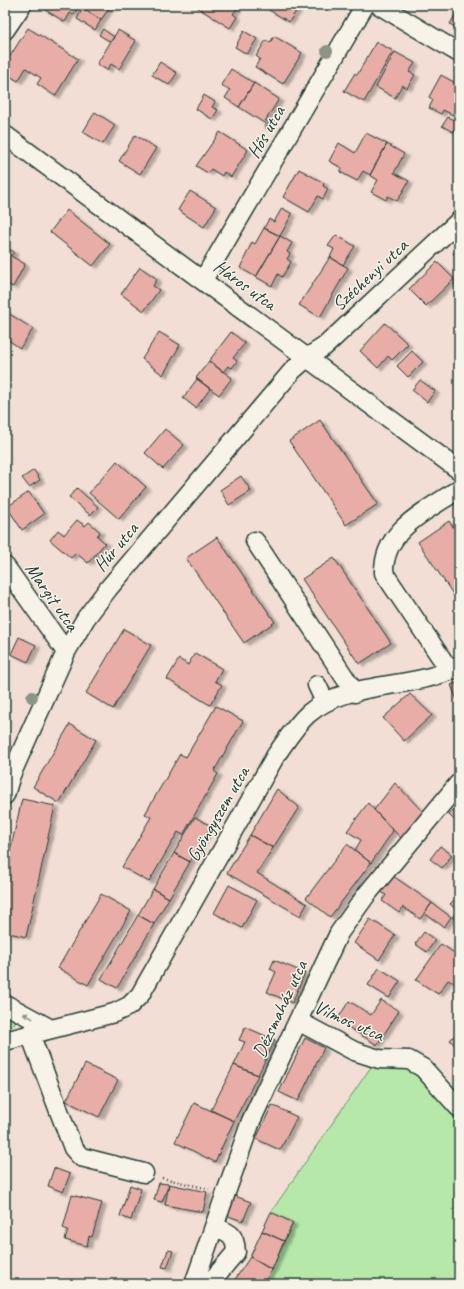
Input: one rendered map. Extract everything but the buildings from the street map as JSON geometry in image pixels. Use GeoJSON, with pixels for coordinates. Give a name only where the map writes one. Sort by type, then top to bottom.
{"type":"FeatureCollection","features":[{"type":"Feature","properties":{"kind":"street"},"geometry":{"type":"LineString","coordinates":[[5,30],[22,5]]}},
{"type":"Feature","properties":{"kind":"street","name":"Hős utca"},"geometry":{"type":"LineString","coordinates":[[203,280],[364,5]]}},
{"type":"Feature","properties":{"kind":"street"},"geometry":{"type":"LineString","coordinates":[[379,5],[459,53]]}},
{"type":"Feature","properties":{"kind":"street","name":"Háros utca"},"geometry":{"type":"LineString","coordinates":[[5,135],[308,357],[459,470]]}},
{"type":"Feature","properties":{"kind":"street","name":"Széchenyi utca"},"geometry":{"type":"LineString","coordinates":[[308,357],[325,346],[459,221]]}},
{"type":"Feature","properties":{"kind":"street","name":"Húr utca"},"geometry":{"type":"LineString","coordinates":[[5,795],[11,775],[66,652],[86,618],[108,589],[294,370],[308,357]]}},
{"type":"Feature","properties":{"kind":"street"},"geometry":{"type":"LineString","coordinates":[[454,669],[384,573],[384,560],[390,544],[400,528],[459,489]]}},
{"type":"Feature","properties":{"kind":"street"},"geometry":{"type":"LineString","coordinates":[[255,541],[355,692]]}},
{"type":"Feature","properties":{"kind":"street","name":"Margit utca"},"geometry":{"type":"LineString","coordinates":[[5,566],[66,652]]}},
{"type":"Feature","properties":{"kind":"street","name":"Gyöngyszem utca"},"geometry":{"type":"LineString","coordinates":[[5,1041],[114,1013],[129,1006],[140,996],[276,755],[291,732],[309,714],[325,702],[355,692],[427,679],[454,669]]}},
{"type":"Feature","properties":{"kind":"street"},"geometry":{"type":"LineString","coordinates":[[316,685],[325,702]]}},
{"type":"Feature","properties":{"kind":"street","name":"Dézsmaház utca"},"geometry":{"type":"LineString","coordinates":[[194,1284],[228,1193],[251,1121],[339,933],[367,894],[459,783]]}},
{"type":"Feature","properties":{"kind":"street"},"geometry":{"type":"LineString","coordinates":[[5,1004],[51,1029]]}},
{"type":"Feature","properties":{"kind":"street","name":"Vilmos utca"},"geometry":{"type":"LineString","coordinates":[[298,1021],[354,1051],[379,1059],[409,1060],[423,1068],[459,1108]]}},
{"type":"Feature","properties":{"kind":"street"},"geometry":{"type":"LineString","coordinates":[[30,1034],[73,1148],[81,1157],[144,1173]]}},
{"type":"Feature","properties":{"kind":"street"},"geometry":{"type":"LineString","coordinates":[[209,1284],[236,1252],[235,1242],[229,1232],[215,1227]]}},
{"type":"Feature","properties":{"kind":"path"},"geometry":{"type":"LineString","coordinates":[[144,1173],[228,1193]]}},
{"type":"Feature","properties":{"kind":"green space"},"geometry":{"type":"Polygon","coordinates":[[[5,1010],[16,1019],[14,1025],[5,1029],[5,1010]]]}},
{"type":"Feature","properties":{"kind":"green space"},"geometry":{"type":"Polygon","coordinates":[[[373,1064],[403,1067],[418,1074],[459,1122],[459,1284],[263,1284],[272,1270],[293,1223],[271,1212],[373,1064]]]}}]}
